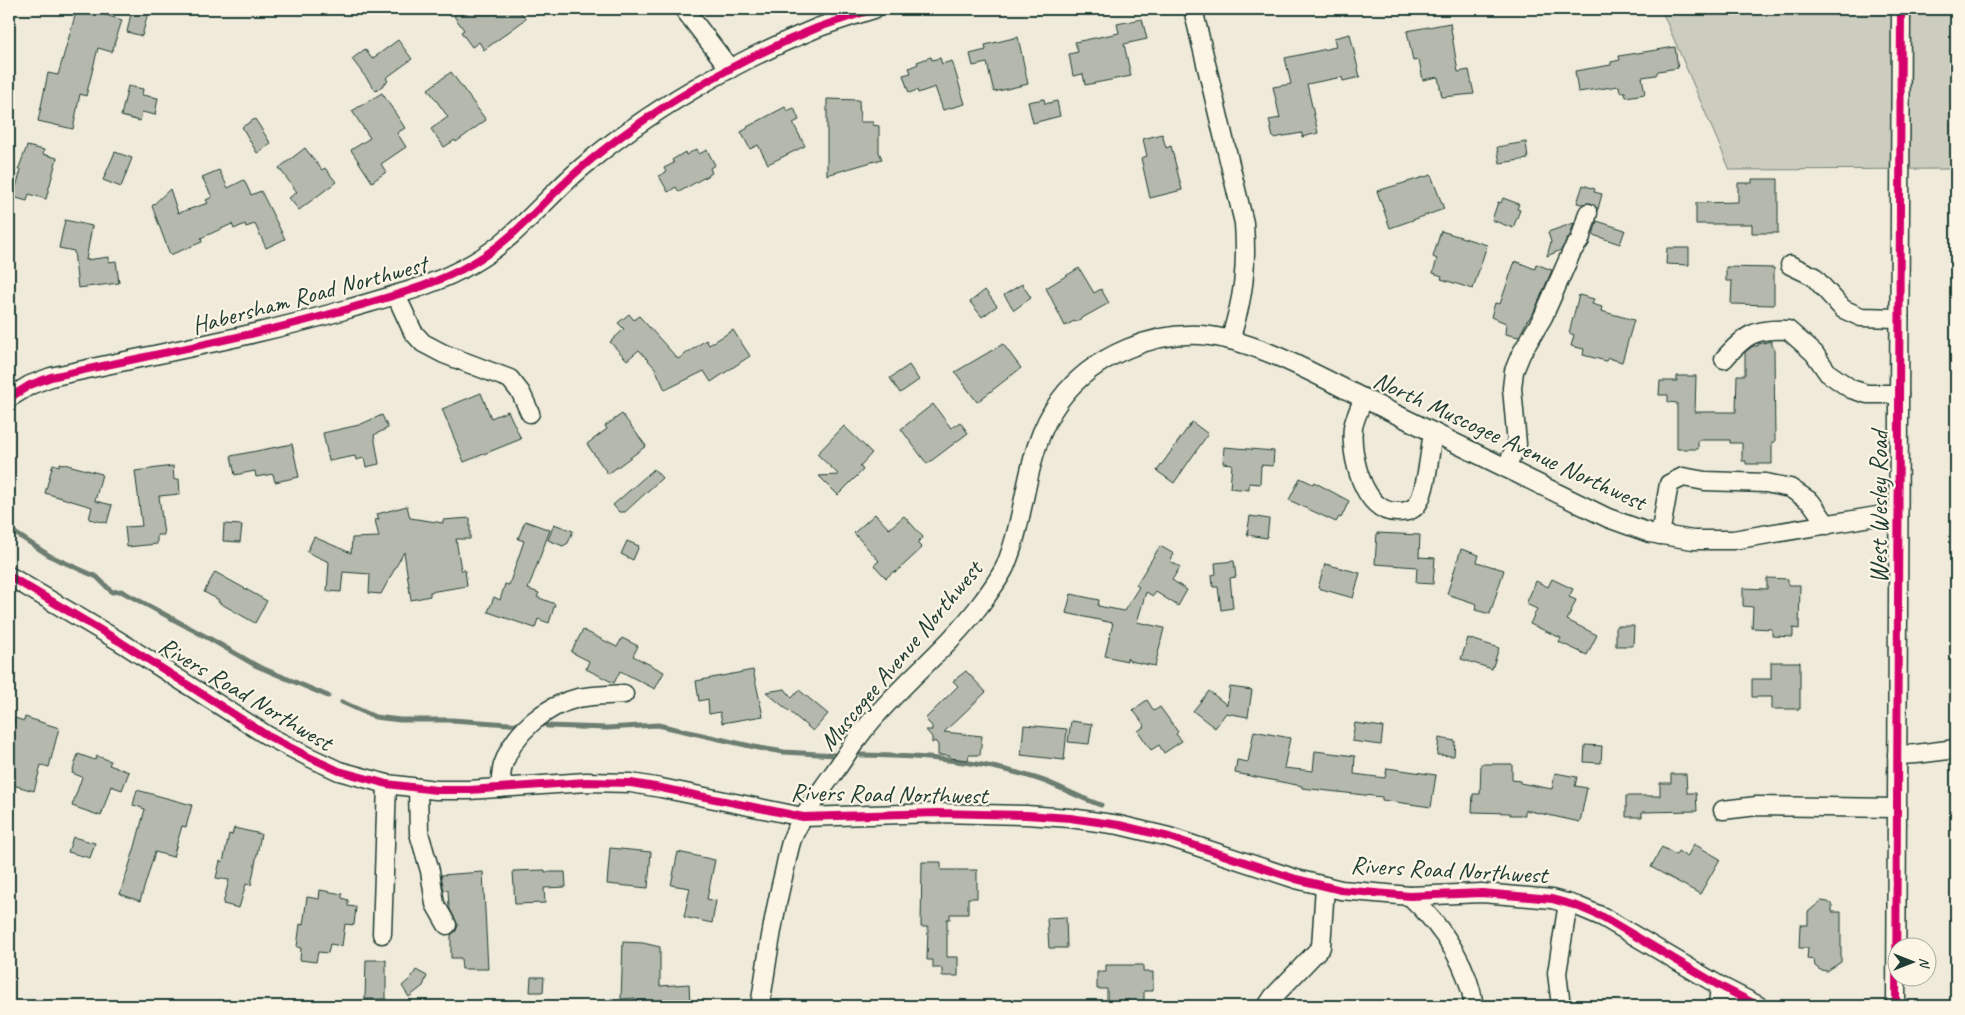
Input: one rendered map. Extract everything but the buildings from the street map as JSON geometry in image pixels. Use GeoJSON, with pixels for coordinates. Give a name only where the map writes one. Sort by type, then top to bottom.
{"type":"FeatureCollection","features":[{"type":"Feature","properties":{"kind":"street"},"geometry":{"type":"LineString","coordinates":[[684,9],[730,69]]}},
{"type":"Feature","properties":{"kind":"street","name":"Habersham Road Northwest"},"geometry":{"type":"LineString","coordinates":[[9,398],[30,385],[51,377],[292,325],[396,295],[451,276],[476,262],[512,235],[580,169],[625,134],[711,78],[817,28],[838,15],[874,9]]}},
{"type":"Feature","properties":{"kind":"street"},"geometry":{"type":"LineString","coordinates":[[1193,9],[1244,223],[1245,282],[1239,313],[1230,340]]}},
{"type":"Feature","properties":{"kind":"street","name":"West Wesley Road"},"geometry":{"type":"LineString","coordinates":[[1896,1006],[1901,9]]}},
{"type":"Feature","properties":{"kind":"street"},"geometry":{"type":"LineString","coordinates":[[1506,468],[1517,444],[1512,388],[1514,371],[1521,354],[1543,317],[1572,251],[1580,240],[1588,213]]}},
{"type":"Feature","properties":{"kind":"street"},"geometry":{"type":"LineString","coordinates":[[1790,265],[1813,276],[1842,309],[1861,317],[1899,318]]}},
{"type":"Feature","properties":{"kind":"street"},"geometry":{"type":"LineString","coordinates":[[396,295],[413,332],[423,343],[444,354],[510,379],[521,393],[530,413]]}},
{"type":"Feature","properties":{"kind":"street"},"geometry":{"type":"LineString","coordinates":[[1724,359],[1740,341],[1756,332],[1788,330],[1814,353],[1828,373],[1851,389],[1867,394],[1899,394]]}},
{"type":"Feature","properties":{"kind":"street","name":"Muscogee Avenue Northwest"},"geometry":{"type":"LineString","coordinates":[[760,1006],[775,910],[791,842],[803,817],[868,725],[976,610],[994,586],[1012,547],[1041,433],[1051,412],[1067,390],[1096,366],[1126,350],[1166,337],[1187,335],[1209,336],[1230,340]]}},
{"type":"Feature","properties":{"kind":"street","name":"North Muscogee Avenue Northwest"},"geometry":{"type":"LineString","coordinates":[[1230,340],[1268,352],[1608,518],[1650,533],[1693,540],[1733,540],[1877,516],[1898,516]]}},
{"type":"Feature","properties":{"kind":"street"},"geometry":{"type":"LineString","coordinates":[[1364,398],[1353,426],[1358,472],[1368,496],[1390,512],[1409,511],[1418,503],[1424,484],[1433,432]]}},
{"type":"Feature","properties":{"kind":"street"},"geometry":{"type":"LineString","coordinates":[[1660,534],[1669,484],[1683,476],[1705,481],[1766,483],[1790,488],[1811,502],[1827,525]]}},
{"type":"Feature","properties":{"kind":"street","name":"Rivers Road Northwest"},"geometry":{"type":"LineString","coordinates":[[9,576],[118,641],[268,736],[339,771],[387,784],[436,790],[586,782],[631,783],[803,817],[938,813],[1026,815],[1119,825],[1169,836],[1296,879],[1341,890],[1410,896],[1482,893],[1530,896],[1568,903],[1603,917],[1720,986],[1759,1006]]}},
{"type":"Feature","properties":{"kind":"street"},"geometry":{"type":"LineString","coordinates":[[500,788],[503,766],[514,743],[539,715],[556,705],[579,698],[624,694]]}},
{"type":"Feature","properties":{"kind":"street"},"geometry":{"type":"LineString","coordinates":[[1897,755],[1956,749]]}},
{"type":"Feature","properties":{"kind":"street"},"geometry":{"type":"LineString","coordinates":[[382,934],[387,784]]}},
{"type":"Feature","properties":{"kind":"street"},"geometry":{"type":"LineString","coordinates":[[418,788],[419,833],[430,871],[435,904],[447,925]]}},
{"type":"Feature","properties":{"kind":"street"},"geometry":{"type":"LineString","coordinates":[[1723,810],[1757,806],[1896,808]]}},
{"type":"Feature","properties":{"kind":"street"},"geometry":{"type":"LineString","coordinates":[[1267,1006],[1273,997],[1321,947],[1325,886]]}},
{"type":"Feature","properties":{"kind":"street"},"geometry":{"type":"LineString","coordinates":[[1410,896],[1424,910],[1456,952],[1472,989],[1474,1006]]}},
{"type":"Feature","properties":{"kind":"street"},"geometry":{"type":"LineString","coordinates":[[1561,1006],[1557,973],[1568,903]]}},
{"type":"Feature","properties":{"kind":"street"},"geometry":{"type":"LineString","coordinates":[[1718,1006],[1720,986]]}},
{"type":"Feature","properties":{"kind":"shaded area"},"geometry":{"type":"Polygon","coordinates":[[[1661,9],[1956,9],[1956,169],[1730,170],[1661,9]]]}},
{"type":"Feature","properties":{"kind":"waterway"},"geometry":{"type":"LineString","coordinates":[[9,529],[50,556],[97,577],[112,592],[121,591],[257,666],[328,696]]}},
{"type":"Feature","properties":{"kind":"waterway"},"geometry":{"type":"LineString","coordinates":[[342,702],[375,717],[400,720],[452,720],[524,725]]}},
{"type":"Feature","properties":{"kind":"waterway"},"geometry":{"type":"LineString","coordinates":[[547,726],[607,728],[658,725],[759,748],[784,752],[835,755]]}},
{"type":"Feature","properties":{"kind":"waterway"},"geometry":{"type":"LineString","coordinates":[[861,755],[906,756],[994,767],[1046,782],[1101,805]]}},
{"type":"Feature","properties":{"kind":"cycle path"},"geometry":{"type":"LineString","coordinates":[[9,398],[30,385],[51,377],[238,337],[311,319],[396,295],[443,278],[473,263],[502,243],[580,169],[606,148],[634,127],[693,89],[787,41],[817,28],[874,9]]}},
{"type":"Feature","properties":{"kind":"cycle path"},"geometry":{"type":"LineString","coordinates":[[1896,1006],[1901,9]]}},
{"type":"Feature","properties":{"kind":"cycle path"},"geometry":{"type":"LineString","coordinates":[[9,576],[119,641],[268,736],[339,771],[387,784],[436,790],[469,790],[586,782],[631,783],[803,817],[937,813],[1026,815],[1070,818],[1119,825],[1169,837],[1296,879],[1341,890],[1410,896],[1482,893],[1552,899],[1577,906],[1603,917],[1720,986],[1759,1006]]}}]}
